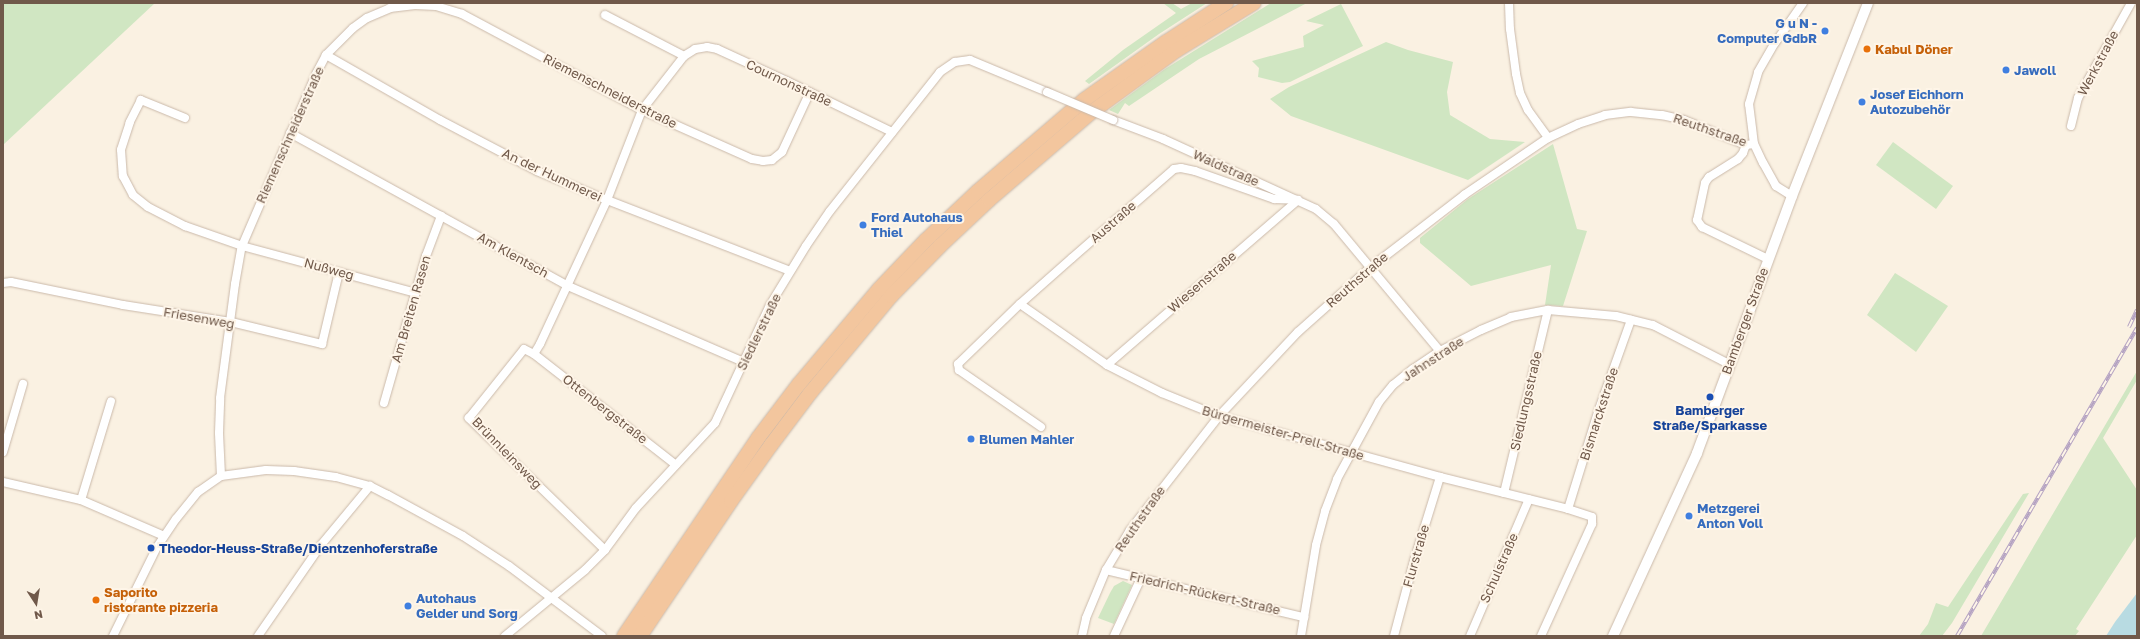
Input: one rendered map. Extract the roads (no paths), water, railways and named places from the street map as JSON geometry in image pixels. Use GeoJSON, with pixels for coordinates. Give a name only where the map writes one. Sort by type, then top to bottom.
{"type":"FeatureCollection","features":[{"type":"Feature","properties":{"kind":"highway"},"geometry":{"type":"LineString","coordinates":[[631,634],[758,438],[804,378],[884,284],[978,191],[1084,100],[1166,42],[1226,3]]}},
{"type":"Feature","properties":{"kind":"highway"},"geometry":{"type":"LineString","coordinates":[[631,634],[776,439],[850,344],[902,285],[989,200],[1093,111],[1177,50],[1254,3]]}},
{"type":"Feature","properties":{"kind":"street"},"geometry":{"type":"LineString","coordinates":[[1509,3],[1510,29],[1520,93],[1528,110],[1548,138]]}},
{"type":"Feature","properties":{"kind":"street"},"geometry":{"type":"LineString","coordinates":[[1792,196],[1776,186],[1771,180],[1750,144],[1749,104],[1758,72],[1775,43],[1803,3]]}},
{"type":"Feature","properties":{"kind":"street","name":"Bamberger Straße"},"geometry":{"type":"LineString","coordinates":[[1613,636],[1697,453],[1768,259],[1868,3]]}},
{"type":"Feature","properties":{"kind":"street","name":"Werkstraße"},"geometry":{"type":"LineString","coordinates":[[2071,126],[2078,98],[2131,3]]}},
{"type":"Feature","properties":{"kind":"street","name":"Riemenschneiderstraße"},"geometry":{"type":"LineString","coordinates":[[221,476],[219,433],[220,398],[235,284],[242,246],[290,133],[326,55],[353,28],[379,12],[404,6],[426,4],[462,14],[484,24],[642,110],[752,159],[762,161],[772,160],[782,152],[810,92]]}},
{"type":"Feature","properties":{"kind":"street"},"geometry":{"type":"LineString","coordinates":[[604,15],[684,56]]}},
{"type":"Feature","properties":{"kind":"street","name":"Cournonstraße"},"geometry":{"type":"LineString","coordinates":[[534,354],[568,286],[606,200],[642,110],[684,56],[701,47],[717,49],[892,132]]}},
{"type":"Feature","properties":{"kind":"street","name":"An der Hummerei"},"geometry":{"type":"LineString","coordinates":[[326,55],[453,127],[537,171],[606,200],[790,271]]}},
{"type":"Feature","properties":{"kind":"street","name":"Waldstraße"},"geometry":{"type":"LineString","coordinates":[[960,60],[979,63],[1163,140],[1298,200],[1328,217],[1440,351]]}},
{"type":"Feature","properties":{"kind":"street","name":"Siedlerstraße"},"geometry":{"type":"LineString","coordinates":[[505,636],[605,550],[636,508],[715,423],[767,310],[790,271],[830,211],[940,72],[951,64],[960,60]]}},
{"type":"Feature","properties":{"kind":"street","name":"Nußweg"},"geometry":{"type":"LineString","coordinates":[[185,118],[141,100],[130,122],[121,150],[121,163],[127,187],[133,195],[148,207],[169,219],[242,246],[416,293]]}},
{"type":"Feature","properties":{"kind":"street","name":"Reuthstraße"},"geometry":{"type":"LineString","coordinates":[[1082,636],[1086,618],[1106,570],[1130,530],[1219,416],[1298,332],[1371,267],[1464,195],[1548,138],[1578,124],[1605,116],[1648,112],[1684,120],[1750,144]]}},
{"type":"Feature","properties":{"kind":"street","name":"Am Klentsch"},"geometry":{"type":"LineString","coordinates":[[290,133],[568,286],[744,362]]}},
{"type":"Feature","properties":{"kind":"street"},"geometry":{"type":"LineString","coordinates":[[1750,144],[1738,159],[1709,177],[1705,183],[1697,220],[1702,228],[1768,259]]}},
{"type":"Feature","properties":{"kind":"street","name":"Austraße"},"geometry":{"type":"LineString","coordinates":[[1041,427],[959,370],[958,364],[1020,304],[1174,169],[1181,168],[1195,171],[1274,199],[1298,200]]}},
{"type":"Feature","properties":{"kind":"street","name":"Wiesenstraße"},"geometry":{"type":"LineString","coordinates":[[1106,365],[1298,200]]}},
{"type":"Feature","properties":{"kind":"street","name":"Am Breiten Rasen"},"geometry":{"type":"LineString","coordinates":[[384,404],[426,256],[441,216]]}},
{"type":"Feature","properties":{"kind":"street","name":"Friesenweg"},"geometry":{"type":"LineString","coordinates":[[3,283],[11,282],[123,305],[231,322],[322,344],[339,272]]}},
{"type":"Feature","properties":{"kind":"street","name":"Bürgermeister-Prell-Straße"},"geometry":{"type":"LineString","coordinates":[[1020,304],[1106,365],[1162,393],[1219,416],[1440,477],[1568,509],[1592,518],[1592,524],[1541,636]]}},
{"type":"Feature","properties":{"kind":"street","name":"Jahnstraße"},"geometry":{"type":"LineString","coordinates":[[1301,636],[1316,545],[1325,511],[1350,453],[1379,402],[1393,385],[1413,369],[1440,351],[1481,330],[1511,317],[1548,310],[1616,316],[1653,325],[1729,364]]}},
{"type":"Feature","properties":{"kind":"street","name":"Siedlungsstraße"},"geometry":{"type":"LineString","coordinates":[[1504,493],[1548,310]]}},
{"type":"Feature","properties":{"kind":"street","name":"Bismarckstraße"},"geometry":{"type":"LineString","coordinates":[[1568,509],[1598,412],[1631,320]]}},
{"type":"Feature","properties":{"kind":"street","name":"Ottenbergstraße"},"geometry":{"type":"LineString","coordinates":[[524,349],[534,354],[676,465]]}},
{"type":"Feature","properties":{"kind":"street","name":"Brünnleinsweg"},"geometry":{"type":"LineString","coordinates":[[524,349],[469,418],[605,550]]}},
{"type":"Feature","properties":{"kind":"street"},"geometry":{"type":"LineString","coordinates":[[3,452],[23,384]]}},
{"type":"Feature","properties":{"kind":"street"},"geometry":{"type":"LineString","coordinates":[[80,500],[111,401]]}},
{"type":"Feature","properties":{"kind":"street"},"geometry":{"type":"LineString","coordinates":[[113,636],[164,536],[198,492],[221,476],[253,471],[294,471],[336,477],[370,486],[463,536],[509,566],[602,636]]}},
{"type":"Feature","properties":{"kind":"street","name":"Flurstraße"},"geometry":{"type":"LineString","coordinates":[[1394,636],[1414,561],[1440,477]]}},
{"type":"Feature","properties":{"kind":"street"},"geometry":{"type":"LineString","coordinates":[[3,482],[80,500],[164,536]]}},
{"type":"Feature","properties":{"kind":"street"},"geometry":{"type":"LineString","coordinates":[[258,636],[321,545],[370,486]]}},
{"type":"Feature","properties":{"kind":"street","name":"Schulstraße"},"geometry":{"type":"LineString","coordinates":[[1470,636],[1529,499]]}},
{"type":"Feature","properties":{"kind":"street","name":"Friedrich-Rückert-Straße"},"geometry":{"type":"LineString","coordinates":[[1106,570],[1304,617]]}},
{"type":"Feature","properties":{"kind":"street"},"geometry":{"type":"LineString","coordinates":[[1114,636],[1141,578]]}},
{"type":"Feature","properties":{"kind":"water"},"geometry":{"type":"Polygon","coordinates":[[[2137,593],[2137,636],[2106,636],[2115,622],[2137,593]]]}},
{"type":"Feature","properties":{"kind":"railway"},"geometry":{"type":"LineString","coordinates":[[2129,327],[2137,310]]}},
{"type":"Feature","properties":{"kind":"railway"},"geometry":{"type":"LineString","coordinates":[[1957,636],[2137,328]]}},
{"type":"Feature","properties":{"kind":"place","name":"G u N - Computer GdbR"},"geometry":{"type":"Point","coordinates":[1825,31]}},
{"type":"Feature","properties":{"kind":"place","name":"Kabul Döner"},"geometry":{"type":"Point","coordinates":[1867,49]}},
{"type":"Feature","properties":{"kind":"place","name":"Jawoll"},"geometry":{"type":"Point","coordinates":[2006,70]}},
{"type":"Feature","properties":{"kind":"place","name":"Josef Eichhorn Autozubehör"},"geometry":{"type":"Point","coordinates":[1862,102]}},
{"type":"Feature","properties":{"kind":"place","name":"Ford Autohaus Thiel"},"geometry":{"type":"Point","coordinates":[863,225]}},
{"type":"Feature","properties":{"kind":"place","name":"Bamberger Straße/Sparkasse"},"geometry":{"type":"Point","coordinates":[1710,397]}},
{"type":"Feature","properties":{"kind":"place","name":"Blumen Mahler"},"geometry":{"type":"Point","coordinates":[971,439]}},
{"type":"Feature","properties":{"kind":"place","name":"Metzgerei Anton Voll"},"geometry":{"type":"Point","coordinates":[1689,516]}},
{"type":"Feature","properties":{"kind":"place","name":"Theodor-Heuss-Straße/Dientzenhoferstraße"},"geometry":{"type":"Point","coordinates":[151,548]}},
{"type":"Feature","properties":{"kind":"place","name":"Saporito ristorante pizzeria"},"geometry":{"type":"Point","coordinates":[96,600]}},
{"type":"Feature","properties":{"kind":"place","name":"Autohaus Gelder und Sorg"},"geometry":{"type":"Point","coordinates":[408,606]}}]}
